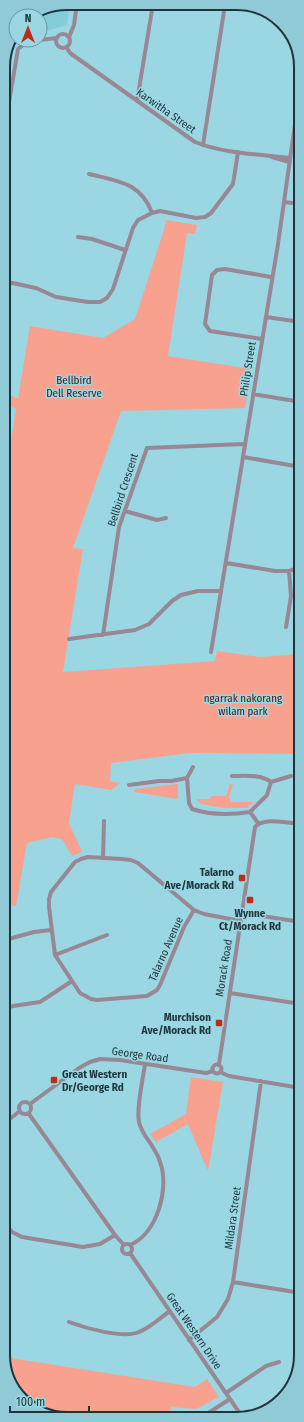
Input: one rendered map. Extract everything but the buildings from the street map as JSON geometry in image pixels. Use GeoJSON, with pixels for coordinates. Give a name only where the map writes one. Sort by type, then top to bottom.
{"type":"FeatureCollection","features":[{"type":"Feature","properties":{"kind":"street"},"geometry":{"type":"LineString","coordinates":[[57,38],[56,42],[58,46],[67,48],[70,44],[69,37],[74,25],[76,10]]}},
{"type":"Feature","properties":{"kind":"street"},"geometry":{"type":"LineString","coordinates":[[137,101],[152,10]]}},
{"type":"Feature","properties":{"kind":"street"},"geometry":{"type":"LineString","coordinates":[[203,145],[224,10]]}},
{"type":"Feature","properties":{"kind":"street"},"geometry":{"type":"LineString","coordinates":[[48,39],[57,38],[63,34],[69,37]]}},
{"type":"Feature","properties":{"kind":"street"},"geometry":{"type":"LineString","coordinates":[[10,85],[19,48]]}},
{"type":"Feature","properties":{"kind":"street","name":"Karwitha Street"},"geometry":{"type":"LineString","coordinates":[[67,48],[70,53],[195,142],[238,152],[289,160]]}},
{"type":"Feature","properties":{"kind":"street","name":"Philip Street"},"geometry":{"type":"LineString","coordinates":[[211,652],[266,316],[294,133]]}},
{"type":"Feature","properties":{"kind":"street"},"geometry":{"type":"LineString","coordinates":[[10,282],[36,288],[56,296],[88,302],[100,302],[107,298],[113,289],[135,224],[142,217],[160,211],[196,218],[205,217],[211,213],[233,184],[238,152]]}},
{"type":"Feature","properties":{"kind":"street"},"geometry":{"type":"LineString","coordinates":[[89,174],[131,185],[145,198],[152,213]]}},
{"type":"Feature","properties":{"kind":"street"},"geometry":{"type":"LineString","coordinates":[[284,202],[294,203]]}},
{"type":"Feature","properties":{"kind":"street"},"geometry":{"type":"LineString","coordinates":[[78,237],[92,239],[125,250]]}},
{"type":"Feature","properties":{"kind":"street"},"geometry":{"type":"LineString","coordinates":[[262,339],[210,331],[205,324],[212,275],[217,270],[225,269],[271,278]]}},
{"type":"Feature","properties":{"kind":"street"},"geometry":{"type":"LineString","coordinates":[[10,284],[16,283]]}},
{"type":"Feature","properties":{"kind":"street"},"geometry":{"type":"LineString","coordinates":[[266,316],[294,321]]}},
{"type":"Feature","properties":{"kind":"street"},"geometry":{"type":"LineString","coordinates":[[253,394],[294,401]]}},
{"type":"Feature","properties":{"kind":"street","name":"Bellbird Crescent"},"geometry":{"type":"LineString","coordinates":[[103,635],[119,527],[147,448],[244,444]]}},
{"type":"Feature","properties":{"kind":"street"},"geometry":{"type":"LineString","coordinates":[[243,457],[294,466]]}},
{"type":"Feature","properties":{"kind":"street"},"geometry":{"type":"LineString","coordinates":[[125,511],[157,520],[166,518]]}},
{"type":"Feature","properties":{"kind":"street"},"geometry":{"type":"LineString","coordinates":[[226,563],[275,571],[289,571],[294,569]]}},
{"type":"Feature","properties":{"kind":"street"},"geometry":{"type":"LineString","coordinates":[[286,627],[292,596],[289,571]]}},
{"type":"Feature","properties":{"kind":"street"},"geometry":{"type":"LineString","coordinates":[[69,639],[142,628],[149,624],[181,594],[198,591],[221,591]]}},
{"type":"Feature","properties":{"kind":"street"},"geometry":{"type":"LineString","coordinates":[[193,767],[187,778],[189,803],[192,809],[213,814],[250,812],[267,795],[271,782]]}},
{"type":"Feature","properties":{"kind":"street"},"geometry":{"type":"LineString","coordinates":[[232,776],[266,778],[271,782]]}},
{"type":"Feature","properties":{"kind":"street"},"geometry":{"type":"LineString","coordinates":[[271,782],[291,776]]}},
{"type":"Feature","properties":{"kind":"street"},"geometry":{"type":"LineString","coordinates":[[129,786],[187,778]]}},
{"type":"Feature","properties":{"kind":"street"},"geometry":{"type":"LineString","coordinates":[[250,812],[258,823],[294,824]]}},
{"type":"Feature","properties":{"kind":"street"},"geometry":{"type":"LineString","coordinates":[[103,858],[104,820]]}},
{"type":"Feature","properties":{"kind":"street","name":"Morack Road"},"geometry":{"type":"LineString","coordinates":[[218,1064],[254,832],[258,823]]}},
{"type":"Feature","properties":{"kind":"street","name":"Talarno Avenue"},"geometry":{"type":"LineString","coordinates":[[194,910],[184,927],[160,985],[157,990],[147,996],[97,1000],[91,999],[80,993],[54,955],[49,907],[51,892],[75,862],[88,857],[131,860],[138,863],[194,910],[204,914],[241,921]]}},
{"type":"Feature","properties":{"kind":"street"},"geometry":{"type":"LineString","coordinates":[[242,913],[294,921]]}},
{"type":"Feature","properties":{"kind":"street"},"geometry":{"type":"LineString","coordinates":[[10,939],[34,932],[51,930]]}},
{"type":"Feature","properties":{"kind":"street"},"geometry":{"type":"LineString","coordinates":[[54,955],[107,935]]}},
{"type":"Feature","properties":{"kind":"street"},"geometry":{"type":"LineString","coordinates":[[10,1007],[40,1002],[53,995],[72,981]]}},
{"type":"Feature","properties":{"kind":"street"},"geometry":{"type":"LineString","coordinates":[[230,993],[294,1003]]}},
{"type":"Feature","properties":{"kind":"street","name":"George Road"},"geometry":{"type":"LineString","coordinates":[[30,1104],[79,1068],[100,1059],[111,1059],[206,1074],[213,1071]]}},
{"type":"Feature","properties":{"kind":"street"},"geometry":{"type":"LineString","coordinates":[[28,1114],[115,1235],[124,1245],[130,1245],[143,1236],[152,1224],[161,1204],[163,1194],[164,1178],[161,1164],[155,1150],[145,1137],[139,1122],[138,1109],[145,1064]]}},
{"type":"Feature","properties":{"kind":"street"},"geometry":{"type":"LineString","coordinates":[[220,1072],[222,1068],[218,1064],[214,1065],[213,1071],[217,1073],[220,1072],[230,1076],[294,1087]]}},
{"type":"Feature","properties":{"kind":"street","name":"Mildara Street"},"geometry":{"type":"LineString","coordinates":[[189,1340],[217,1317],[228,1299],[233,1282],[262,1081]]}},
{"type":"Feature","properties":{"kind":"street"},"geometry":{"type":"LineString","coordinates":[[10,1119],[20,1111],[19,1108],[21,1104],[25,1102],[30,1104],[32,1110],[28,1114]]}},
{"type":"Feature","properties":{"kind":"street"},"geometry":{"type":"LineString","coordinates":[[20,1111],[24,1115],[28,1114]]}},
{"type":"Feature","properties":{"kind":"street"},"geometry":{"type":"LineString","coordinates":[[10,1229],[12,1232],[22,1237],[84,1247],[100,1244],[115,1235]]}},
{"type":"Feature","properties":{"kind":"street"},"geometry":{"type":"LineString","coordinates":[[124,1245],[122,1248],[123,1252],[130,1254],[132,1249],[130,1245]]}},
{"type":"Feature","properties":{"kind":"street","name":"Great Western Drive"},"geometry":{"type":"LineString","coordinates":[[130,1254],[239,1412]]}},
{"type":"Feature","properties":{"kind":"street"},"geometry":{"type":"LineString","coordinates":[[233,1282],[294,1292]]}},
{"type":"Feature","properties":{"kind":"street"},"geometry":{"type":"LineString","coordinates":[[68,1322],[89,1329],[129,1334],[140,1332],[170,1311]]}},
{"type":"Feature","properties":{"kind":"street"},"geometry":{"type":"LineString","coordinates":[[226,1392],[266,1366],[278,1362]]}},
{"type":"Feature","properties":{"kind":"street"},"geometry":{"type":"LineString","coordinates":[[210,1412],[230,1399]]}},
{"type":"Feature","properties":{"kind":"shaded area"},"geometry":{"type":"Polygon","coordinates":[[[69,10],[67,25],[48,31],[48,13],[69,10]]]}},
{"type":"Feature","properties":{"kind":"green space","name":"Bellbird Dell Reserve"},"geometry":{"type":"Polygon","coordinates":[[[166,220],[197,225],[195,234],[187,233],[168,356],[251,369],[245,408],[121,411],[73,548],[83,549],[63,672],[215,661],[217,651],[259,657],[294,654],[294,754],[190,753],[111,763],[110,781],[120,783],[111,790],[75,784],[69,823],[82,852],[72,856],[62,839],[52,837],[27,843],[16,906],[10,905],[10,447],[16,409],[10,406],[10,395],[18,399],[30,326],[103,338],[135,319],[166,220]]]}},
{"type":"Feature","properties":{"kind":"green space"},"geometry":{"type":"Polygon","coordinates":[[[178,784],[178,799],[134,792],[134,789],[178,784]]]}},
{"type":"Feature","properties":{"kind":"green space"},"geometry":{"type":"Polygon","coordinates":[[[230,784],[233,784],[229,797],[231,802],[254,802],[247,808],[223,808],[201,804],[196,799],[209,799],[212,796],[226,796],[230,784]]]}},
{"type":"Feature","properties":{"kind":"green space"},"geometry":{"type":"Polygon","coordinates":[[[191,1077],[223,1082],[208,1171],[188,1124],[156,1142],[150,1134],[186,1114],[191,1077]]]}},
{"type":"Feature","properties":{"kind":"green space"},"geometry":{"type":"Polygon","coordinates":[[[10,1358],[195,1387],[207,1379],[219,1397],[196,1409],[171,1407],[170,1412],[67,1412],[49,1409],[38,1404],[24,1393],[13,1373],[10,1358]]]}},
{"type":"Feature","properties":{"kind":"place","name":"Talarno Ave/Morack Rd"},"geometry":{"type":"Point","coordinates":[242,878]}},
{"type":"Feature","properties":{"kind":"place","name":"Wynne Ct/Morack Rd"},"geometry":{"type":"Point","coordinates":[250,900]}},
{"type":"Feature","properties":{"kind":"place","name":"Murchison Ave/Morack Rd"},"geometry":{"type":"Point","coordinates":[219,1023]}},
{"type":"Feature","properties":{"kind":"place","name":"Great Western Dr/George Rd"},"geometry":{"type":"Point","coordinates":[54,1080]}},
{"type":"Feature","properties":{"kind":"park label","name":"ngarrak nakorang wilam park"},"geometry":{"type":"Point","coordinates":[243,704]}}]}
